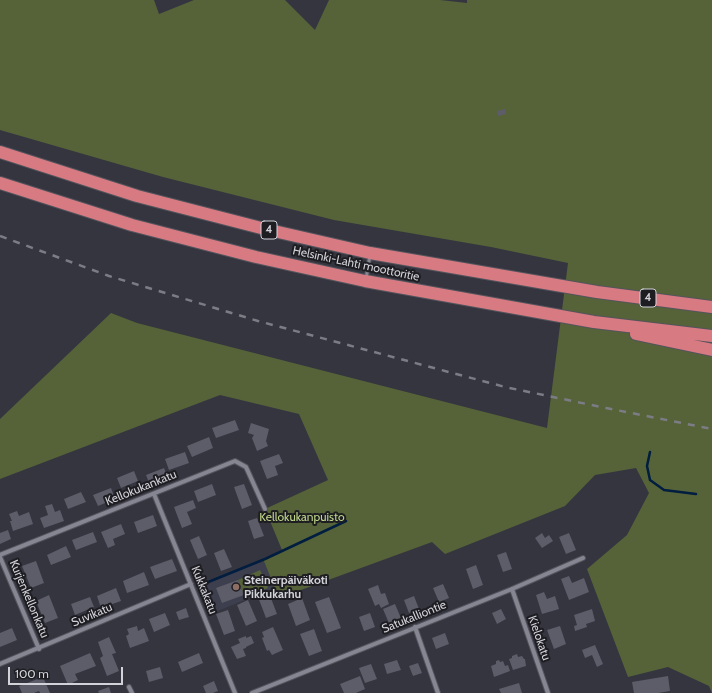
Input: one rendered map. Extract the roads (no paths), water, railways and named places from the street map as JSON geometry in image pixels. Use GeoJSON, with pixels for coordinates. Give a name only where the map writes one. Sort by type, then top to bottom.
{"type":"FeatureCollection","features":[{"type":"Feature","properties":{"kind":"highway","name":"Helsinki-Lahti moottoritie"},"geometry":{"type":"LineString","coordinates":[[0,152],[137,196],[265,229],[370,253],[583,289],[712,307]]}},
{"type":"Feature","properties":{"kind":"highway","name":"Helsinki-Lahti moottoritie"},"geometry":{"type":"LineString","coordinates":[[0,183],[132,225],[256,257],[365,281],[594,322]]}},
{"type":"Feature","properties":{"kind":"highway"},"geometry":{"type":"LineString","coordinates":[[594,322],[712,336]]}},
{"type":"Feature","properties":{"kind":"highway"},"geometry":{"type":"LineString","coordinates":[[594,322],[644,336],[712,350]]}},
{"type":"Feature","properties":{"kind":"street","name":"Kellokukankatu"},"geometry":{"type":"LineString","coordinates":[[0,556],[235,461],[246,467],[265,509]]}},
{"type":"Feature","properties":{"kind":"street","name":"Kukkakatu"},"geometry":{"type":"LineString","coordinates":[[154,494],[235,693]]}},
{"type":"Feature","properties":{"kind":"street","name":"Kurjenkellonkatu"},"geometry":{"type":"LineString","coordinates":[[0,556],[39,649]]}},
{"type":"Feature","properties":{"kind":"street","name":"Satukalliontie"},"geometry":{"type":"LineString","coordinates":[[252,693],[512,589],[582,558]]}},
{"type":"Feature","properties":{"kind":"street","name":"Suvikatu"},"geometry":{"type":"LineString","coordinates":[[0,664],[39,649],[191,584]]}},
{"type":"Feature","properties":{"kind":"street","name":"Kielokatu"},"geometry":{"type":"LineString","coordinates":[[512,589],[548,693]]}},
{"type":"Feature","properties":{"kind":"street"},"geometry":{"type":"LineString","coordinates":[[414,627],[438,693]]}},
{"type":"Feature","properties":{"kind":"street"},"geometry":{"type":"LineString","coordinates":[[130,687],[132,693]]}},
{"type":"Feature","properties":{"kind":"lane"},"geometry":{"type":"LineString","coordinates":[[365,281],[370,253]]}},
{"type":"Feature","properties":{"kind":"waterway"},"geometry":{"type":"LineString","coordinates":[[650,452],[647,466],[650,480],[664,490],[696,494]]}},
{"type":"Feature","properties":{"kind":"waterway"},"geometry":{"type":"LineString","coordinates":[[201,585],[265,559],[346,521]]}},
{"type":"Feature","properties":{"kind":"railway"},"geometry":{"type":"LineString","coordinates":[[0,236],[109,276],[258,321],[505,387],[712,429]]}},
{"type":"Feature","properties":{"kind":"place","name":"Steinerpäiväkoti Pikkukarhu"},"geometry":{"type":"Point","coordinates":[236,587]}},
{"type":"Feature","properties":{"kind":"park label","name":"Kellokukanpuisto"},"geometry":{"type":"Point","coordinates":[302,517]}}]}
